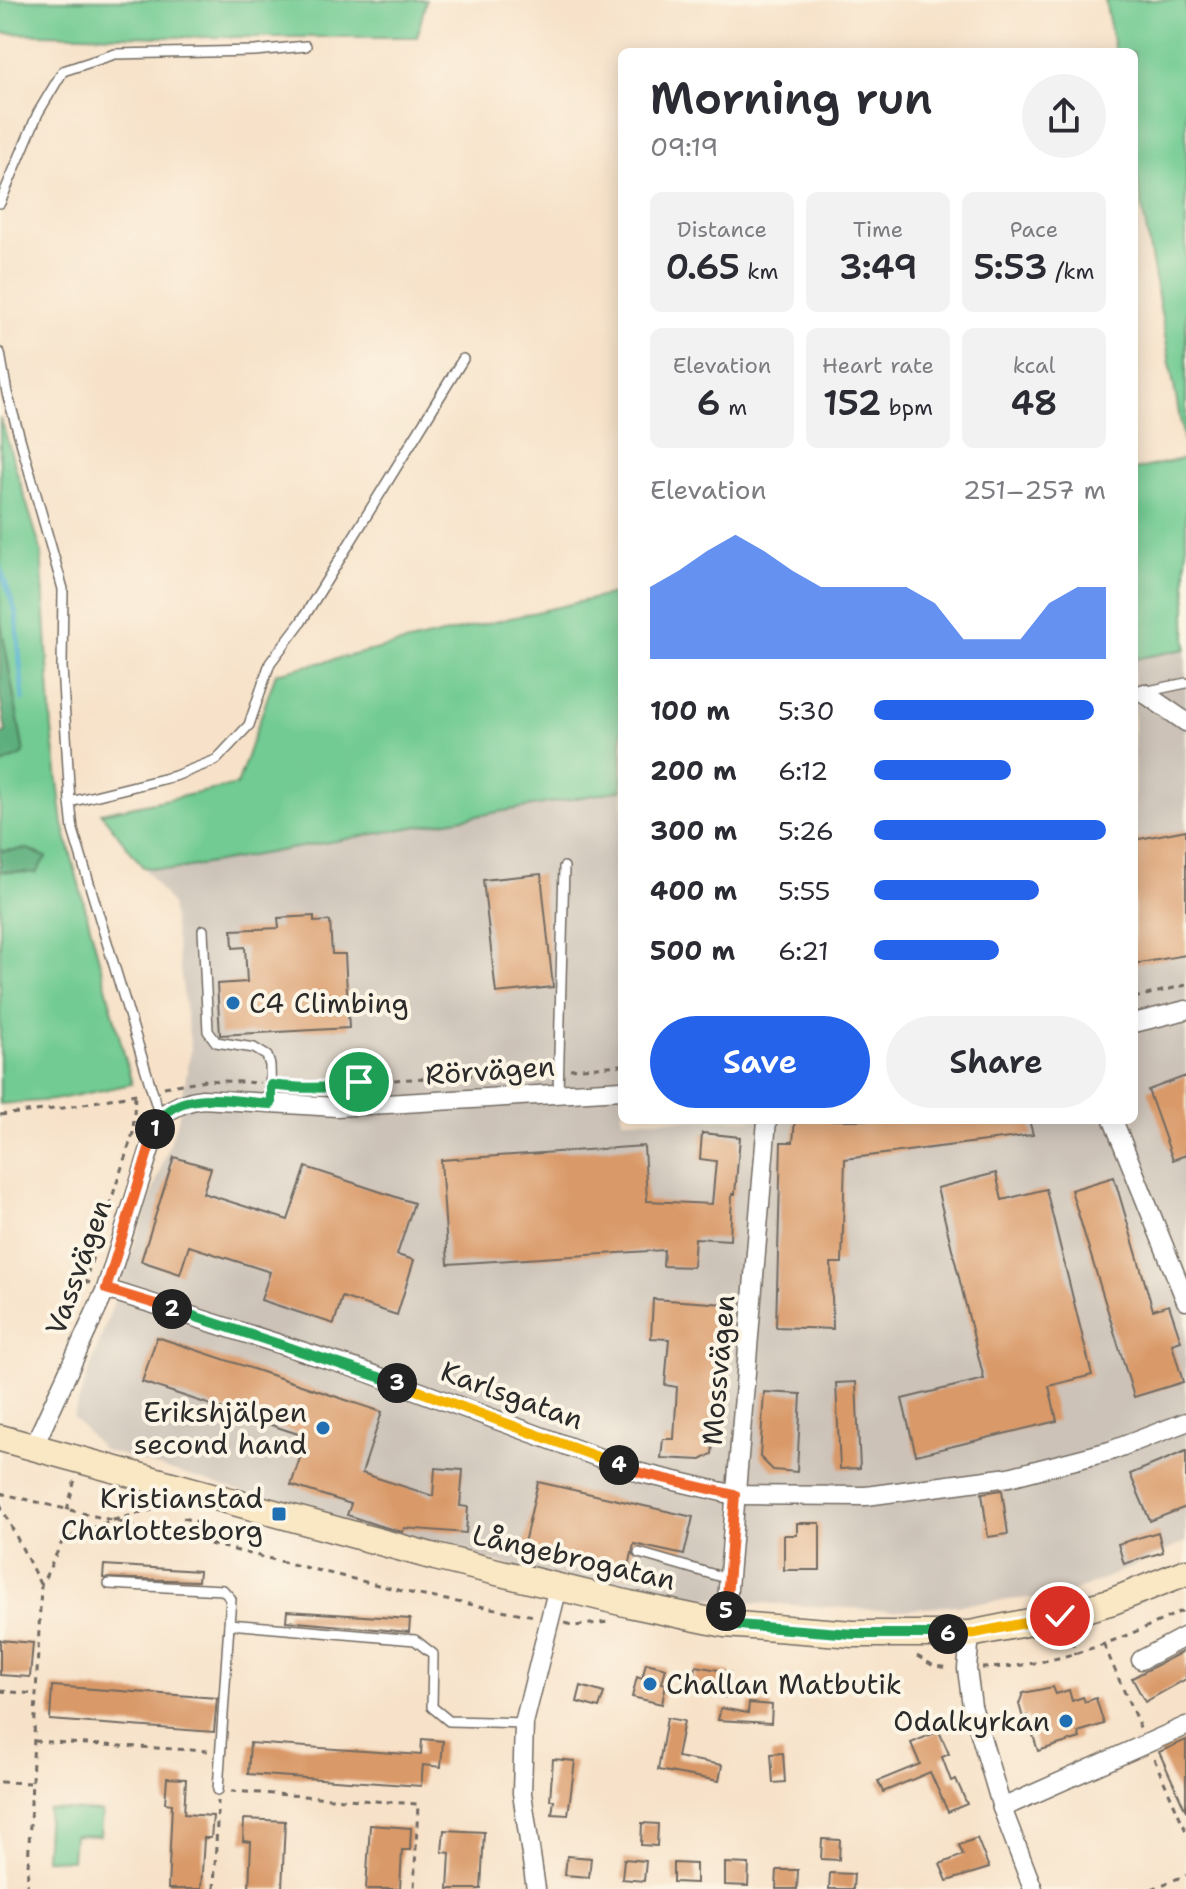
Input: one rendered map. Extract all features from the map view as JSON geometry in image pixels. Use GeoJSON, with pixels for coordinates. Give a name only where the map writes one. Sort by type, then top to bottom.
{"type":"FeatureCollection","features":[{"type":"Feature","properties":{"kind":"main road","name":"Långebrogatan"},"geometry":{"type":"LineString","coordinates":[[0,1438],[421,1553],[725,1624],[853,1634],[970,1634],[1060,1616],[1113,1601],[1186,1572]]}},
{"type":"Feature","properties":{"kind":"street"},"geometry":{"type":"LineString","coordinates":[[1139,693],[1186,722]]}},
{"type":"Feature","properties":{"kind":"street"},"geometry":{"type":"LineString","coordinates":[[1138,1022],[1186,1010]]}},
{"type":"Feature","properties":{"kind":"street","name":"Rörvägen"},"geometry":{"type":"LineString","coordinates":[[166,1113],[188,1101],[271,1095],[336,1107],[618,1090]]}},
{"type":"Feature","properties":{"kind":"street","name":"Vassvägen"},"geometry":{"type":"LineString","coordinates":[[34,1446],[106,1289],[166,1113]]}},
{"type":"Feature","properties":{"kind":"street","name":"Mossvägen"},"geometry":{"type":"LineString","coordinates":[[725,1624],[767,1124]]}},
{"type":"Feature","properties":{"kind":"street"},"geometry":{"type":"LineString","coordinates":[[1115,1124],[1186,1301]]}},
{"type":"Feature","properties":{"kind":"street","name":"Karlsgatan"},"geometry":{"type":"LineString","coordinates":[[106,1289],[358,1369],[641,1473],[735,1495],[866,1496],[1009,1477],[1110,1451],[1186,1422]]}},
{"type":"Feature","properties":{"kind":"street"},"geometry":{"type":"LineString","coordinates":[[536,1889],[522,1793],[524,1723],[558,1587]]}},
{"type":"Feature","properties":{"kind":"street"},"geometry":{"type":"LineString","coordinates":[[970,1634],[967,1669],[972,1706],[1002,1808],[1033,1889]]}},
{"type":"Feature","properties":{"kind":"street"},"geometry":{"type":"LineString","coordinates":[[1141,1660],[1186,1636]]}},
{"type":"Feature","properties":{"kind":"street"},"geometry":{"type":"LineString","coordinates":[[1002,1808],[1186,1726]]}},
{"type":"Feature","properties":{"kind":"lane"},"geometry":{"type":"LineString","coordinates":[[0,203],[38,113],[63,71],[115,54],[255,51],[306,46]]}},
{"type":"Feature","properties":{"kind":"lane"},"geometry":{"type":"LineString","coordinates":[[0,353],[11,407],[63,589],[62,667],[73,830],[151,1090],[166,1113]]}},
{"type":"Feature","properties":{"kind":"lane"},"geometry":{"type":"LineString","coordinates":[[70,802],[175,776],[216,760],[249,725],[270,663],[301,622],[463,359]]}},
{"type":"Feature","properties":{"kind":"lane"},"geometry":{"type":"LineString","coordinates":[[1139,693],[1186,683]]}},
{"type":"Feature","properties":{"kind":"lane"},"geometry":{"type":"LineString","coordinates":[[558,1094],[564,867]]}},
{"type":"Feature","properties":{"kind":"lane"},"geometry":{"type":"LineString","coordinates":[[203,930],[208,1031],[216,1042],[261,1050],[267,1056],[271,1095]]}},
{"type":"Feature","properties":{"kind":"lane"},"geometry":{"type":"LineString","coordinates":[[639,1553],[729,1579]]}},
{"type":"Feature","properties":{"kind":"lane"},"geometry":{"type":"LineString","coordinates":[[109,1584],[223,1590],[231,1599],[218,1790]]}},
{"type":"Feature","properties":{"kind":"lane"},"geometry":{"type":"LineString","coordinates":[[229,1624],[415,1640],[433,1654],[432,1707],[449,1721],[524,1723]]}},
{"type":"Feature","properties":{"kind":"path"},"geometry":{"type":"LineString","coordinates":[[1138,997],[1186,985]]}},
{"type":"Feature","properties":{"kind":"path"},"geometry":{"type":"LineString","coordinates":[[322,1088],[338,1088],[359,1082],[618,1065]]}},
{"type":"Feature","properties":{"kind":"path"},"geometry":{"type":"LineString","coordinates":[[0,1115],[63,1108],[206,1080],[244,1081],[271,1095]]}},
{"type":"Feature","properties":{"kind":"path"},"geometry":{"type":"LineString","coordinates":[[0,1504],[41,1586]]}},
{"type":"Feature","properties":{"kind":"path"},"geometry":{"type":"LineString","coordinates":[[27,1889],[41,1586],[63,1540],[110,1521],[152,1510]]}},
{"type":"Feature","properties":{"kind":"path"},"geometry":{"type":"LineString","coordinates":[[183,1518],[195,1521],[223,1548]]}},
{"type":"Feature","properties":{"kind":"path"},"geometry":{"type":"LineString","coordinates":[[1072,1640],[1075,1655]]}},
{"type":"Feature","properties":{"kind":"path"},"geometry":{"type":"LineString","coordinates":[[1104,1645],[1186,1831]]}},
{"type":"Feature","properties":{"kind":"path"},"geometry":{"type":"LineString","coordinates":[[0,1691],[36,1694]]}},
{"type":"Feature","properties":{"kind":"path"},"geometry":{"type":"LineString","coordinates":[[34,1741],[221,1751]]}},
{"type":"Feature","properties":{"kind":"path"},"geometry":{"type":"LineString","coordinates":[[0,1782],[32,1783]]}},
{"type":"Feature","properties":{"kind":"path"},"geometry":{"type":"LineString","coordinates":[[214,1889],[218,1790],[418,1804],[414,1889]]}},
{"type":"Feature","properties":{"kind":"path"},"geometry":{"type":"LineString","coordinates":[[1152,1889],[1186,1875]]}},
{"type":"Feature","properties":{"kind":"shaded area"},"geometry":{"type":"Polygon","coordinates":[[[1186,649],[1186,1542],[1062,1595],[894,1611],[744,1602],[581,1582],[401,1540],[103,1450],[73,1417],[178,1120],[191,1050],[171,904],[143,867],[172,870],[618,791],[618,1124],[1138,1124],[1138,658],[1186,649]]]}},
{"type":"Feature","properties":{"kind":"green space"},"geometry":{"type":"Polygon","coordinates":[[[0,0],[426,0],[417,37],[163,37],[0,33],[0,0]]]}},
{"type":"Feature","properties":{"kind":"green space"},"geometry":{"type":"Polygon","coordinates":[[[1105,0],[1186,0],[1186,453],[1138,183],[1138,48],[1114,48],[1105,0]]]}},
{"type":"Feature","properties":{"kind":"green space"},"geometry":{"type":"Polygon","coordinates":[[[0,417],[41,550],[52,729],[63,824],[132,1084],[54,1100],[0,1104],[0,871],[36,873],[28,849],[2,851],[0,848],[0,765],[24,753],[0,617],[0,417]]]}},
{"type":"Feature","properties":{"kind":"green space"},"geometry":{"type":"Polygon","coordinates":[[[1186,458],[1186,649],[1138,658],[1138,469],[1186,458]]]}},
{"type":"Feature","properties":{"kind":"green space"},"geometry":{"type":"Polygon","coordinates":[[[618,593],[618,791],[172,870],[143,867],[101,813],[237,785],[276,673],[618,593]]]}},
{"type":"Feature","properties":{"kind":"green space"},"geometry":{"type":"Polygon","coordinates":[[[0,617],[24,754],[0,765],[0,734],[6,732],[0,696],[0,617]]]}},
{"type":"Feature","properties":{"kind":"green space"},"geometry":{"type":"Polygon","coordinates":[[[0,848],[2,851],[28,849],[46,857],[36,873],[0,871],[0,848]]]}},
{"type":"Feature","properties":{"kind":"green space"},"geometry":{"type":"Polygon","coordinates":[[[48,1809],[102,1812],[100,1836],[74,1835],[72,1860],[45,1859],[48,1809]]]}},
{"type":"Feature","properties":{"kind":"building"},"geometry":{"type":"Polygon","coordinates":[[[1186,830],[1186,955],[1138,963],[1138,839],[1186,830]]]}},
{"type":"Feature","properties":{"kind":"building"},"geometry":{"type":"Polygon","coordinates":[[[541,874],[553,987],[496,993],[483,880],[541,874]]]}},
{"type":"Feature","properties":{"kind":"building"},"geometry":{"type":"Polygon","coordinates":[[[314,916],[314,922],[330,921],[332,954],[345,954],[349,1028],[220,1035],[217,984],[247,982],[245,947],[233,948],[232,930],[279,928],[278,918],[314,916]]]}},
{"type":"Feature","properties":{"kind":"building"},"geometry":{"type":"Polygon","coordinates":[[[1186,1076],[1186,1155],[1173,1160],[1148,1090],[1186,1076]]]}},
{"type":"Feature","properties":{"kind":"building"},"geometry":{"type":"Polygon","coordinates":[[[795,1124],[1030,1124],[1033,1135],[845,1159],[842,1263],[831,1263],[833,1329],[776,1327],[781,1142],[793,1142],[795,1124]]]}},
{"type":"Feature","properties":{"kind":"building"},"geometry":{"type":"Polygon","coordinates":[[[702,1133],[740,1137],[735,1194],[732,1194],[730,1240],[695,1238],[693,1267],[663,1266],[664,1250],[448,1264],[441,1160],[644,1146],[647,1201],[712,1204],[716,1161],[700,1159],[702,1133]]]}},
{"type":"Feature","properties":{"kind":"building"},"geometry":{"type":"Polygon","coordinates":[[[174,1157],[211,1168],[203,1193],[288,1220],[306,1167],[414,1203],[397,1255],[414,1260],[397,1315],[342,1297],[334,1324],[261,1300],[270,1272],[189,1246],[180,1274],[141,1261],[174,1157]]]}},
{"type":"Feature","properties":{"kind":"building"},"geometry":{"type":"Polygon","coordinates":[[[996,1173],[1002,1200],[1046,1189],[1092,1375],[1049,1386],[1057,1421],[916,1455],[902,1399],[984,1379],[937,1188],[996,1173]]]}},
{"type":"Feature","properties":{"kind":"building"},"geometry":{"type":"Polygon","coordinates":[[[1114,1177],[1153,1310],[1169,1305],[1181,1341],[1172,1344],[1183,1382],[1134,1397],[1071,1190],[1114,1177]]]}},
{"type":"Feature","properties":{"kind":"building"},"geometry":{"type":"Polygon","coordinates":[[[653,1299],[725,1304],[712,1454],[701,1460],[661,1458],[663,1439],[674,1439],[677,1387],[665,1385],[669,1339],[651,1338],[653,1299]]]}},
{"type":"Feature","properties":{"kind":"building"},"geometry":{"type":"Polygon","coordinates":[[[157,1337],[382,1412],[362,1473],[433,1496],[435,1468],[463,1470],[460,1506],[468,1507],[466,1533],[404,1528],[403,1532],[377,1525],[347,1515],[351,1504],[291,1485],[307,1437],[142,1382],[157,1337]]]}},
{"type":"Feature","properties":{"kind":"building"},"geometry":{"type":"Polygon","coordinates":[[[856,1382],[860,1468],[840,1469],[836,1383],[856,1382]]]}},
{"type":"Feature","properties":{"kind":"building"},"geometry":{"type":"Polygon","coordinates":[[[764,1392],[801,1394],[797,1472],[773,1470],[760,1457],[764,1392]]]}},
{"type":"Feature","properties":{"kind":"building"},"geometry":{"type":"Polygon","coordinates":[[[1186,1451],[1186,1507],[1150,1521],[1130,1474],[1186,1451]]]}},
{"type":"Feature","properties":{"kind":"building"},"geometry":{"type":"Polygon","coordinates":[[[538,1482],[693,1517],[684,1555],[634,1544],[627,1576],[522,1552],[538,1482]]]}},
{"type":"Feature","properties":{"kind":"building"},"geometry":{"type":"Polygon","coordinates":[[[1002,1490],[1008,1534],[988,1537],[982,1493],[1002,1490]]]}},
{"type":"Feature","properties":{"kind":"building"},"geometry":{"type":"Polygon","coordinates":[[[797,1523],[820,1523],[820,1570],[784,1570],[784,1535],[797,1535],[797,1523]]]}},
{"type":"Feature","properties":{"kind":"building"},"geometry":{"type":"Polygon","coordinates":[[[1158,1532],[1163,1552],[1124,1564],[1118,1544],[1158,1532]]]}},
{"type":"Feature","properties":{"kind":"building"},"geometry":{"type":"Polygon","coordinates":[[[104,1565],[199,1571],[198,1581],[103,1578],[104,1565]]]}},
{"type":"Feature","properties":{"kind":"building"},"geometry":{"type":"Polygon","coordinates":[[[287,1611],[410,1619],[409,1632],[286,1621],[287,1611]]]}},
{"type":"Feature","properties":{"kind":"building"},"geometry":{"type":"Polygon","coordinates":[[[0,1640],[33,1643],[30,1677],[0,1675],[0,1640]]]}},
{"type":"Feature","properties":{"kind":"building"},"geometry":{"type":"Polygon","coordinates":[[[1186,1650],[1186,1679],[1145,1702],[1132,1678],[1186,1650]]]}},
{"type":"Feature","properties":{"kind":"building"},"geometry":{"type":"Polygon","coordinates":[[[646,1663],[666,1668],[662,1704],[632,1697],[637,1677],[642,1679],[646,1663]]]}},
{"type":"Feature","properties":{"kind":"building"},"geometry":{"type":"Polygon","coordinates":[[[696,1666],[730,1672],[725,1697],[692,1691],[696,1666]]]}},
{"type":"Feature","properties":{"kind":"building"},"geometry":{"type":"Polygon","coordinates":[[[52,1686],[217,1698],[214,1732],[50,1720],[52,1686]]]}},
{"type":"Feature","properties":{"kind":"building"},"geometry":{"type":"Polygon","coordinates":[[[581,1686],[604,1693],[599,1708],[577,1702],[581,1686]]]}},
{"type":"Feature","properties":{"kind":"building","name":"Odalkyrkan"},"geometry":{"type":"Polygon","coordinates":[[[1053,1687],[1056,1694],[1069,1690],[1072,1701],[1083,1697],[1085,1702],[1096,1698],[1104,1724],[1078,1732],[1080,1738],[1038,1751],[1027,1716],[1023,1718],[1019,1704],[1023,1693],[1053,1687]]]}},
{"type":"Feature","properties":{"kind":"building"},"geometry":{"type":"Polygon","coordinates":[[[749,1703],[772,1705],[771,1723],[718,1720],[721,1708],[748,1713],[749,1703]]]}},
{"type":"Feature","properties":{"kind":"building"},"geometry":{"type":"Polygon","coordinates":[[[667,1718],[684,1721],[677,1757],[722,1765],[719,1781],[658,1770],[667,1718]]]}},
{"type":"Feature","properties":{"kind":"building"},"geometry":{"type":"Polygon","coordinates":[[[939,1731],[949,1754],[942,1757],[951,1781],[956,1779],[967,1804],[948,1812],[930,1772],[883,1792],[878,1781],[920,1764],[911,1743],[939,1731]]]}},
{"type":"Feature","properties":{"kind":"building"},"geometry":{"type":"Polygon","coordinates":[[[422,1739],[443,1741],[441,1767],[423,1765],[421,1786],[248,1774],[250,1743],[421,1755],[422,1739]]]}},
{"type":"Feature","properties":{"kind":"building"},"geometry":{"type":"Polygon","coordinates":[[[1186,1740],[1186,1811],[1159,1752],[1186,1740]]]}},
{"type":"Feature","properties":{"kind":"building"},"geometry":{"type":"Polygon","coordinates":[[[783,1753],[785,1782],[773,1783],[771,1754],[783,1753]]]}},
{"type":"Feature","properties":{"kind":"building"},"geometry":{"type":"Polygon","coordinates":[[[553,1759],[575,1761],[568,1815],[552,1814],[553,1759]]]}},
{"type":"Feature","properties":{"kind":"building"},"geometry":{"type":"Polygon","coordinates":[[[167,1778],[186,1779],[184,1814],[213,1816],[211,1838],[204,1838],[201,1889],[168,1889],[172,1804],[165,1803],[167,1778]]]}},
{"type":"Feature","properties":{"kind":"building"},"geometry":{"type":"Polygon","coordinates":[[[244,1819],[285,1821],[282,1889],[249,1889],[251,1842],[243,1841],[244,1819]]]}},
{"type":"Feature","properties":{"kind":"building"},"geometry":{"type":"Polygon","coordinates":[[[642,1823],[658,1824],[657,1846],[641,1845],[642,1823]]]}},
{"type":"Feature","properties":{"kind":"building"},"geometry":{"type":"Polygon","coordinates":[[[370,1825],[411,1828],[410,1850],[402,1850],[400,1889],[366,1889],[370,1825]]]}},
{"type":"Feature","properties":{"kind":"building"},"geometry":{"type":"Polygon","coordinates":[[[444,1830],[484,1832],[481,1889],[448,1889],[450,1853],[442,1852],[444,1830]]]}},
{"type":"Feature","properties":{"kind":"building"},"geometry":{"type":"Polygon","coordinates":[[[977,1838],[989,1868],[947,1881],[940,1864],[963,1855],[959,1845],[977,1838]]]}},
{"type":"Feature","properties":{"kind":"building"},"geometry":{"type":"Polygon","coordinates":[[[822,1839],[840,1840],[839,1860],[821,1859],[822,1839]]]}},
{"type":"Feature","properties":{"kind":"building"},"geometry":{"type":"Polygon","coordinates":[[[567,1856],[591,1858],[589,1877],[565,1875],[567,1856]]]}},
{"type":"Feature","properties":{"kind":"building"},"geometry":{"type":"Polygon","coordinates":[[[624,1859],[646,1861],[644,1881],[622,1879],[624,1859]]]}},
{"type":"Feature","properties":{"kind":"building"},"geometry":{"type":"Polygon","coordinates":[[[673,1863],[696,1864],[696,1883],[673,1882],[673,1863]]]}},
{"type":"Feature","properties":{"kind":"building"},"geometry":{"type":"Polygon","coordinates":[[[725,1863],[749,1864],[748,1886],[725,1885],[725,1863]]]}},
{"type":"Feature","properties":{"kind":"building"},"geometry":{"type":"Polygon","coordinates":[[[777,1870],[798,1870],[797,1889],[776,1889],[777,1870]]]}},
{"type":"Feature","properties":{"kind":"building"},"geometry":{"type":"Polygon","coordinates":[[[830,1873],[854,1874],[853,1889],[829,1889],[830,1873]]]}},
{"type":"Feature","properties":{"kind":"waterway"},"geometry":{"type":"LineString","coordinates":[[0,568],[16,613],[23,699]]}},
{"type":"Feature","properties":{"kind":"place","name":"C4 Climbing"},"geometry":{"type":"Point","coordinates":[233,1003]}},
{"type":"Feature","properties":{"kind":"place","name":"Erikshjälpen second hand"},"geometry":{"type":"Point","coordinates":[323,1428]}},
{"type":"Feature","properties":{"kind":"place","name":"Kristianstad Charlottesborg"},"geometry":{"type":"Point","coordinates":[279,1514]}},
{"type":"Feature","properties":{"kind":"place","name":"Challan Matbutik"},"geometry":{"type":"Point","coordinates":[650,1684]}},
{"type":"Feature","properties":{"kind":"place","name":"Odalkyrkan"},"geometry":{"type":"Point","coordinates":[1066,1721]}},
{"type":"Feature","properties":{"kind":"route"},"geometry":{"type":"LineString","coordinates":[[359,1082],[338,1088],[296,1089],[271,1085],[271,1104],[202,1099],[180,1104],[160,1117],[106,1289],[358,1369],[641,1473],[735,1495],[725,1624],[853,1634],[970,1634],[1060,1616]]}}]}
